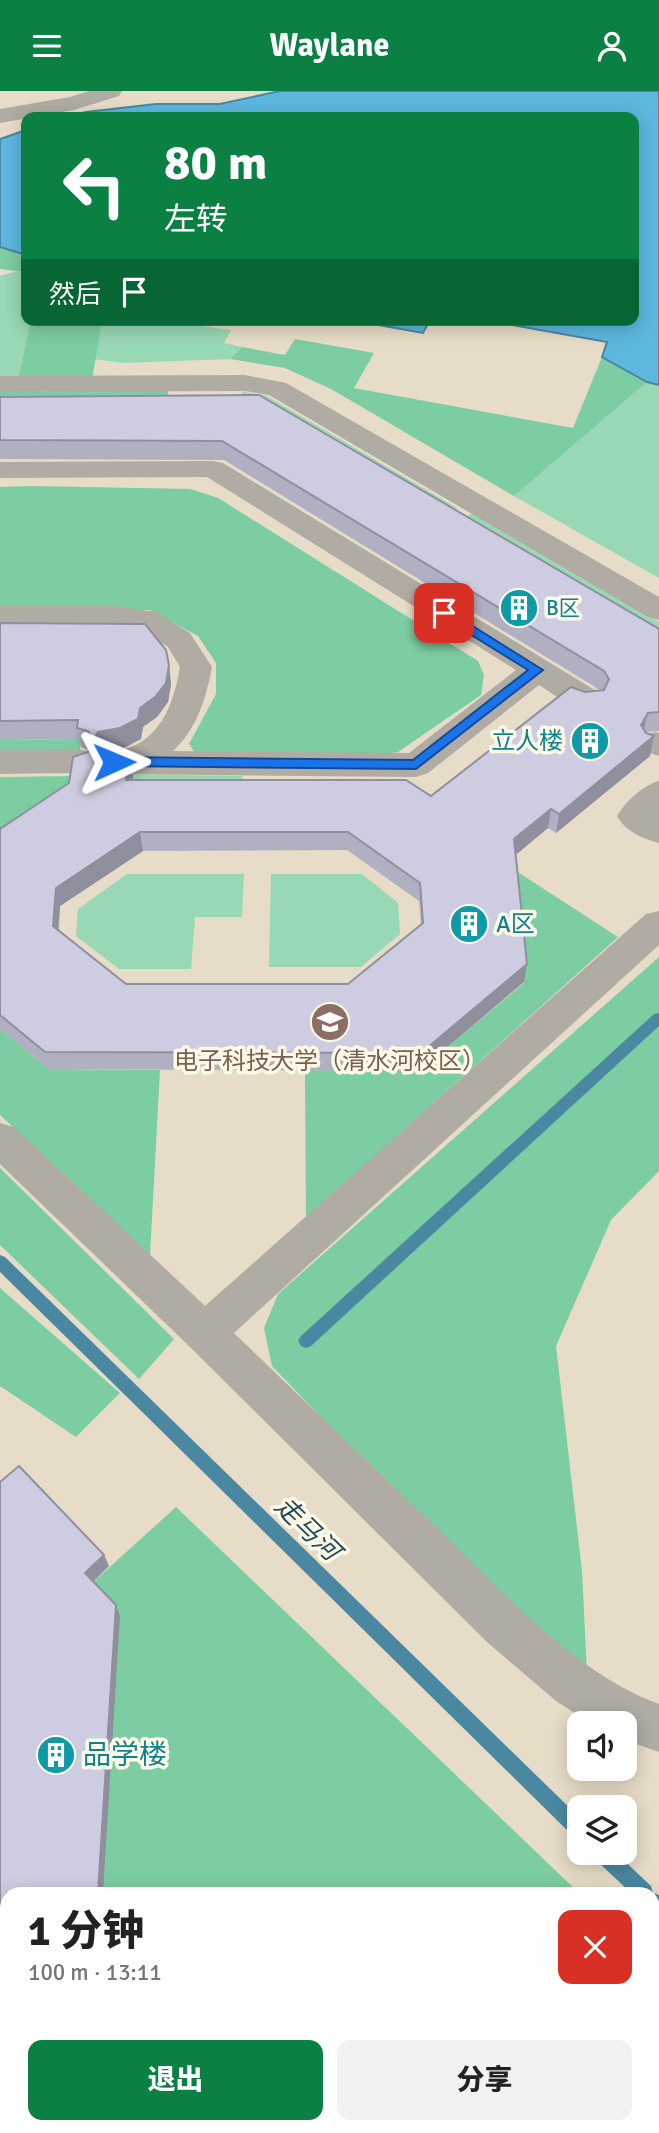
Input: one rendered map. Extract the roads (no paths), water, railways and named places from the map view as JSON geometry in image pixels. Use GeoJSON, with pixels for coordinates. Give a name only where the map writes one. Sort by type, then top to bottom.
{"type":"FeatureCollection","features":[{"type":"Feature","properties":{"kind":"street"},"geometry":{"type":"LineString","coordinates":[[23,112],[74,103],[111,91]]}},
{"type":"Feature","properties":{"kind":"street"},"geometry":{"type":"LineString","coordinates":[[0,116],[21,112]]}},
{"type":"Feature","properties":{"kind":"street"},"geometry":{"type":"LineString","coordinates":[[0,384],[245,383],[270,387],[659,610]]}},
{"type":"Feature","properties":{"kind":"street"},"geometry":{"type":"LineString","coordinates":[[0,470],[213,470],[587,701]]}},
{"type":"Feature","properties":{"kind":"street"},"geometry":{"type":"LineString","coordinates":[[0,616],[145,619],[179,640],[196,667],[191,699],[175,726],[159,745],[121,761],[416,765],[537,670]]}},
{"type":"Feature","properties":{"kind":"street"},"geometry":{"type":"LineString","coordinates":[[0,762],[78,761]]}},
{"type":"Feature","properties":{"kind":"street"},"geometry":{"type":"LineString","coordinates":[[659,793],[634,816],[659,831]]}},
{"type":"Feature","properties":{"kind":"street"},"geometry":{"type":"LineString","coordinates":[[205,1333],[659,924]]}},
{"type":"Feature","properties":{"kind":"street"},"geometry":{"type":"LineString","coordinates":[[0,1139],[205,1333],[504,1625],[573,1684],[622,1715],[659,1728]]}},
{"type":"Feature","properties":{"kind":"water"},"geometry":{"type":"Polygon","coordinates":[[[280,91],[659,91],[659,385],[647,382],[602,357],[607,342],[518,326],[639,326],[639,112],[86,112],[156,104],[220,104],[280,91]]]}},
{"type":"Feature","properties":{"kind":"water"},"geometry":{"type":"Polygon","coordinates":[[[21,132],[21,253],[0,247],[0,139],[21,132]]]}},
{"type":"Feature","properties":{"kind":"water"},"geometry":{"type":"Polygon","coordinates":[[[384,326],[427,326],[423,333],[384,326]]]}},
{"type":"Feature","properties":{"kind":"waterway"},"geometry":{"type":"LineString","coordinates":[[306,1341],[659,1018]]}},
{"type":"Feature","properties":{"kind":"waterway","name":"走马河"},"geometry":{"type":"LineString","coordinates":[[0,1262],[567,1818]]}},
{"type":"Feature","properties":{"kind":"waterway","name":"走马河"},"geometry":{"type":"LineString","coordinates":[[615,1865],[638,1887]]}},
{"type":"Feature","properties":{"kind":"place","name":"B区"},"geometry":{"type":"Point","coordinates":[519,608]}},
{"type":"Feature","properties":{"kind":"place","name":"立人楼"},"geometry":{"type":"Point","coordinates":[590,741]}},
{"type":"Feature","properties":{"kind":"place","name":"A区"},"geometry":{"type":"Point","coordinates":[469,924]}},
{"type":"Feature","properties":{"kind":"place","name":"电子科技大学（清水河校区）"},"geometry":{"type":"Point","coordinates":[330,1022]}},
{"type":"Feature","properties":{"kind":"place","name":"品学楼"},"geometry":{"type":"Point","coordinates":[56,1755]}}]}
